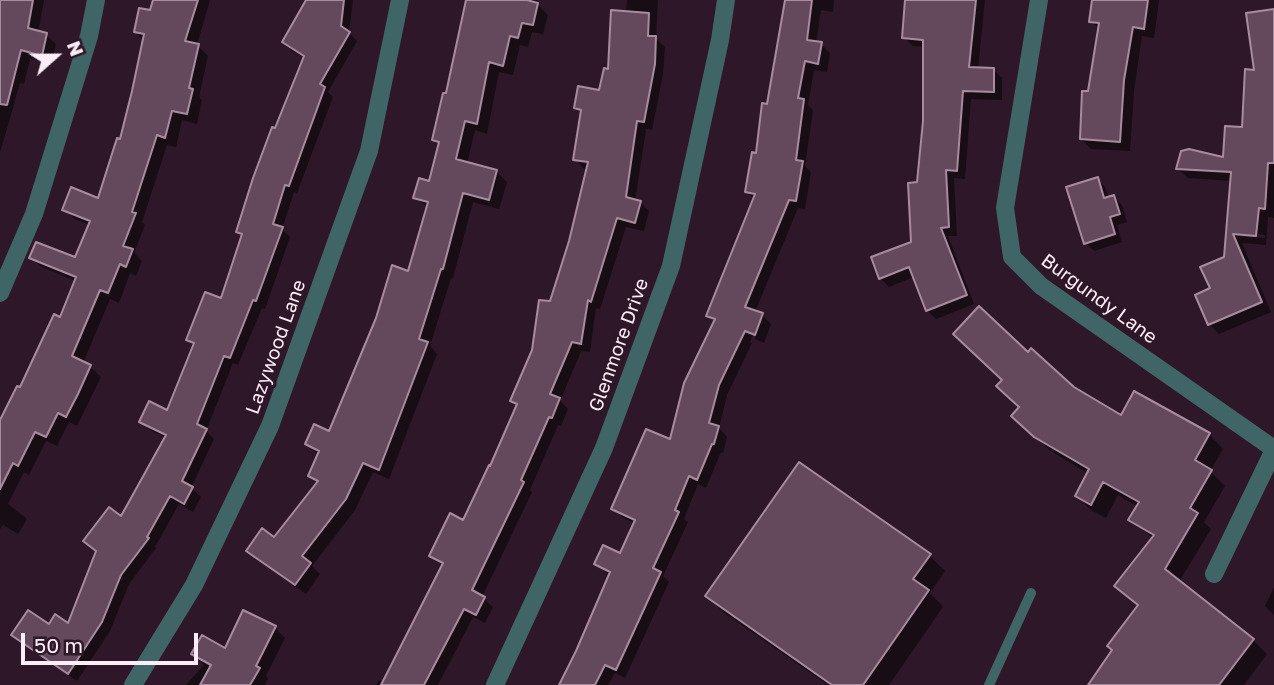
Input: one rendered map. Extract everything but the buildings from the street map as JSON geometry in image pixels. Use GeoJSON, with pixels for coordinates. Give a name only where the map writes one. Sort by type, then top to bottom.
{"type":"FeatureCollection","features":[{"type":"Feature","properties":{"kind":"street"},"geometry":{"type":"LineString","coordinates":[[0,293],[34,214],[89,36],[96,0]]}},
{"type":"Feature","properties":{"kind":"street","name":"Lazywood Lane"},"geometry":{"type":"LineString","coordinates":[[133,685],[194,585],[270,426],[369,150],[400,0]]}},
{"type":"Feature","properties":{"kind":"street","name":"Glenmore Drive"},"geometry":{"type":"LineString","coordinates":[[495,685],[604,448],[671,265],[720,40],[726,0]]}},
{"type":"Feature","properties":{"kind":"street","name":"Burgundy Lane"},"geometry":{"type":"LineString","coordinates":[[1039,0],[1005,208],[1012,257],[1041,286],[1274,449]]}},
{"type":"Feature","properties":{"kind":"street"},"geometry":{"type":"LineString","coordinates":[[1214,574],[1274,449]]}},
{"type":"Feature","properties":{"kind":"lane"},"geometry":{"type":"LineString","coordinates":[[989,685],[1031,593]]}}]}
